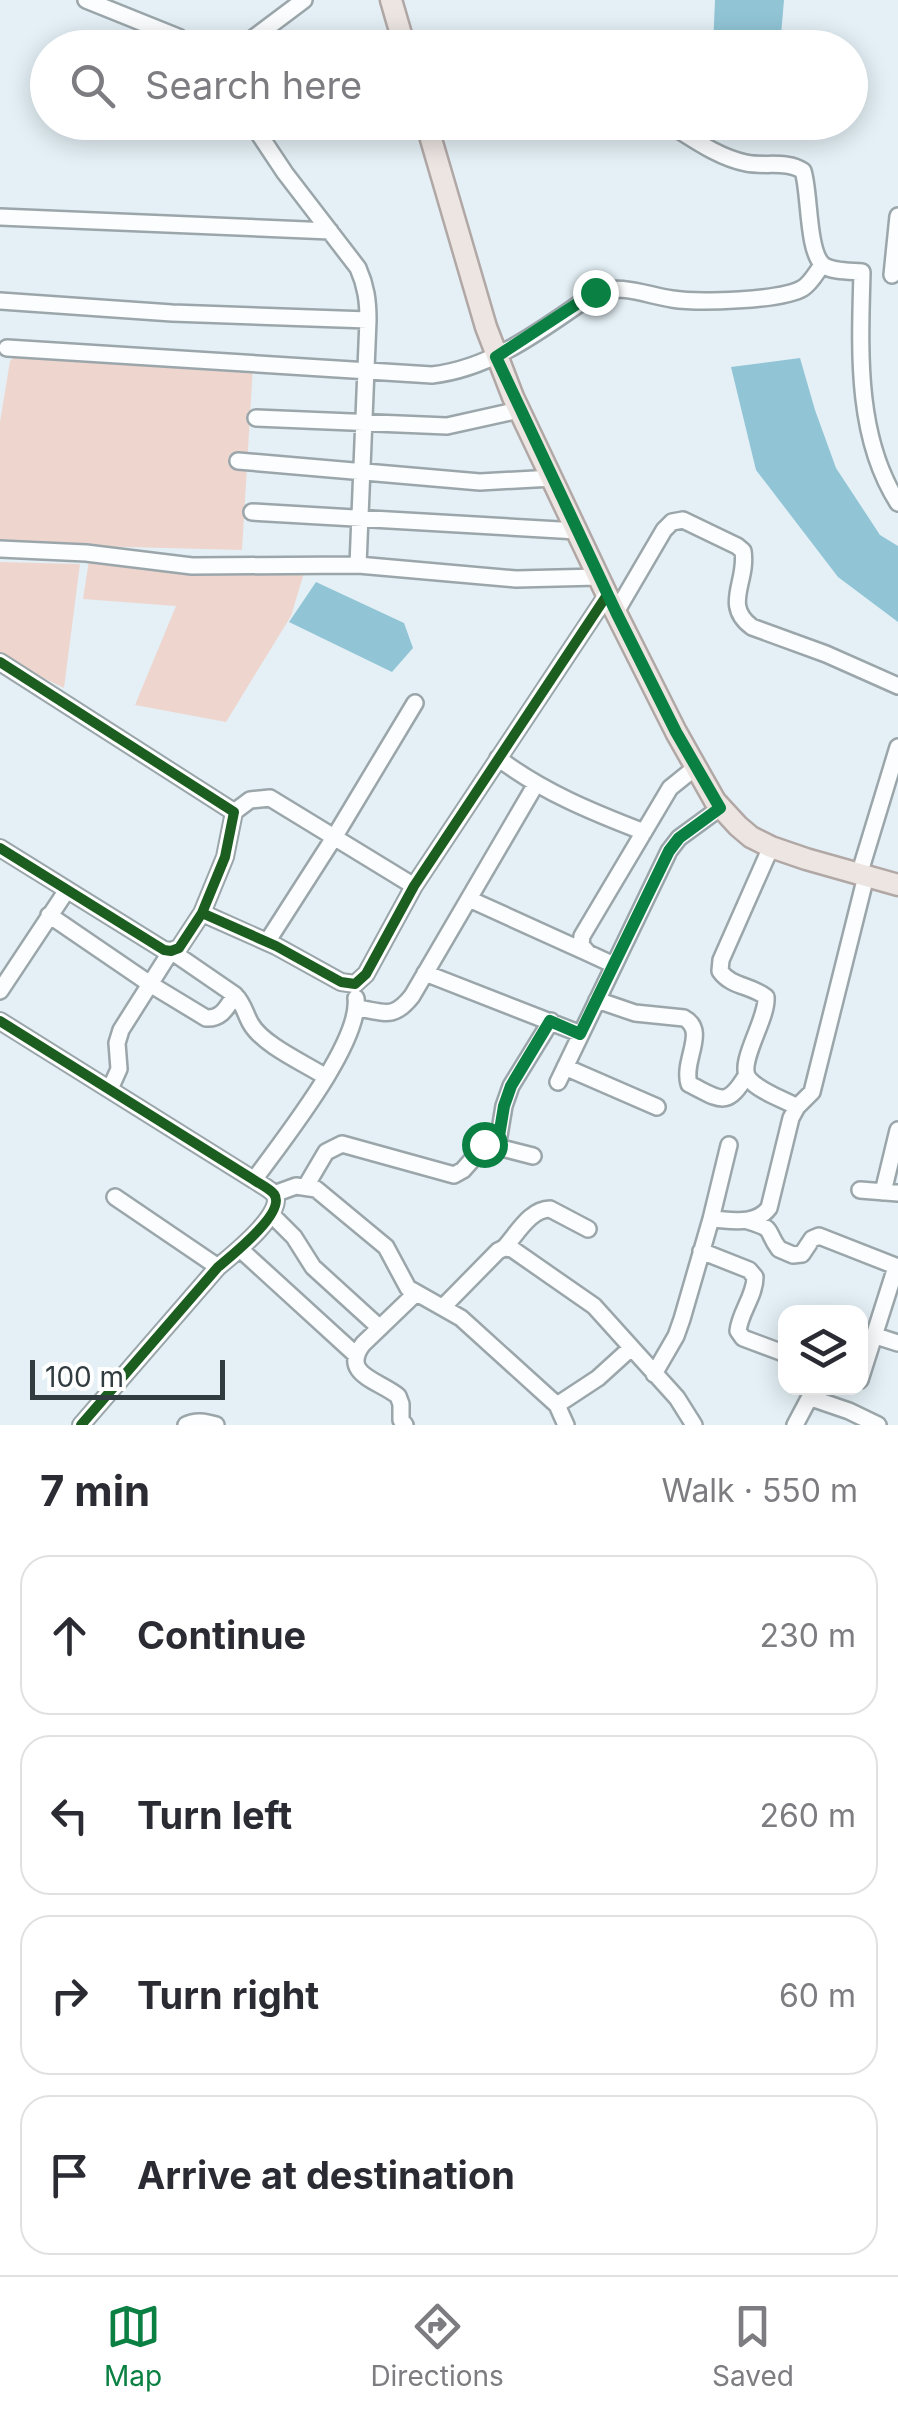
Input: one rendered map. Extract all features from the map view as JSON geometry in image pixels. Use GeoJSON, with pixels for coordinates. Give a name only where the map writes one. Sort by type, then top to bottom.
{"type":"FeatureCollection","features":[{"type":"Feature","properties":{"kind":"main road"},"geometry":{"type":"LineString","coordinates":[[391,0],[400,30]]}},
{"type":"Feature","properties":{"kind":"main road"},"geometry":{"type":"LineString","coordinates":[[431,140],[496,357],[607,595],[720,808],[751,837],[771,847],[898,885]]}},
{"type":"Feature","properties":{"kind":"street"},"geometry":{"type":"LineString","coordinates":[[86,0],[163,30]]}},
{"type":"Feature","properties":{"kind":"street"},"geometry":{"type":"LineString","coordinates":[[264,30],[304,0]]}},
{"type":"Feature","properties":{"kind":"street"},"geometry":{"type":"LineString","coordinates":[[262,140],[358,268],[368,296],[358,565]]}},
{"type":"Feature","properties":{"kind":"street"},"geometry":{"type":"LineString","coordinates":[[694,140],[733,160],[796,166],[802,171],[808,216],[822,264],[883,275]]}},
{"type":"Feature","properties":{"kind":"street"},"geometry":{"type":"LineString","coordinates":[[898,216],[862,350],[869,434],[898,504]]}},
{"type":"Feature","properties":{"kind":"street"},"geometry":{"type":"LineString","coordinates":[[0,217],[330,231]]}},
{"type":"Feature","properties":{"kind":"street"},"geometry":{"type":"LineString","coordinates":[[7,348],[432,375],[461,370],[496,357],[595,292],[620,289],[692,301],[787,294],[809,283],[822,264]]}},
{"type":"Feature","properties":{"kind":"street"},"geometry":{"type":"LineString","coordinates":[[0,301],[172,313],[368,320]]}},
{"type":"Feature","properties":{"kind":"street"},"geometry":{"type":"LineString","coordinates":[[256,418],[447,426],[520,410]]}},
{"type":"Feature","properties":{"kind":"street"},"geometry":{"type":"LineString","coordinates":[[238,461],[480,482],[553,478]]}},
{"type":"Feature","properties":{"kind":"street"},"geometry":{"type":"LineString","coordinates":[[252,512],[577,531]]}},
{"type":"Feature","properties":{"kind":"street"},"geometry":{"type":"LineString","coordinates":[[355,984],[366,974],[414,886],[607,595],[672,522],[684,520],[743,551],[745,566],[736,604],[738,614],[752,627],[898,686]]}},
{"type":"Feature","properties":{"kind":"street"},"geometry":{"type":"LineString","coordinates":[[0,550],[86,553],[192,566],[358,565],[542,580],[607,595]]}},
{"type":"Feature","properties":{"kind":"street"},"geometry":{"type":"LineString","coordinates":[[0,662],[234,812]]}},
{"type":"Feature","properties":{"kind":"street"},"geometry":{"type":"LineString","coordinates":[[268,942],[415,703]]}},
{"type":"Feature","properties":{"kind":"street"},"geometry":{"type":"LineString","coordinates":[[748,1221],[762,1217],[769,1208],[791,1118],[812,1092],[863,875],[898,747]]}},
{"type":"Feature","properties":{"kind":"street"},"geometry":{"type":"LineString","coordinates":[[498,758],[536,784],[589,811],[644,832]]}},
{"type":"Feature","properties":{"kind":"street"},"geometry":{"type":"LineString","coordinates":[[588,953],[581,945],[582,936],[670,788],[696,767]]}},
{"type":"Feature","properties":{"kind":"street"},"geometry":{"type":"LineString","coordinates":[[357,1008],[389,1012],[402,1009],[536,784]]}},
{"type":"Feature","properties":{"kind":"street"},"geometry":{"type":"LineString","coordinates":[[110,1089],[119,1069],[117,1043],[121,1030],[171,951],[179,948],[202,913],[225,857],[234,812],[250,800],[270,798],[414,886]]}},
{"type":"Feature","properties":{"kind":"street"},"geometry":{"type":"LineString","coordinates":[[657,1106],[561,1074],[669,851],[679,838],[720,808]]}},
{"type":"Feature","properties":{"kind":"street"},"geometry":{"type":"LineString","coordinates":[[771,847],[720,971],[727,981],[766,997],[767,1008],[744,1069],[746,1076],[797,1107]]}},
{"type":"Feature","properties":{"kind":"street"},"geometry":{"type":"LineString","coordinates":[[0,848],[171,951],[235,995],[251,1026],[263,1038],[326,1077]]}},
{"type":"Feature","properties":{"kind":"street"},"geometry":{"type":"LineString","coordinates":[[0,991],[67,890]]}},
{"type":"Feature","properties":{"kind":"street"},"geometry":{"type":"LineString","coordinates":[[468,899],[614,964]]}},
{"type":"Feature","properties":{"kind":"street"},"geometry":{"type":"LineString","coordinates":[[202,913],[268,942],[341,982],[355,984]]}},
{"type":"Feature","properties":{"kind":"street"},"geometry":{"type":"LineString","coordinates":[[49,916],[206,1018],[221,1015],[235,995]]}},
{"type":"Feature","properties":{"kind":"street"},"geometry":{"type":"LineString","coordinates":[[425,973],[580,1034]]}},
{"type":"Feature","properties":{"kind":"street"},"geometry":{"type":"LineString","coordinates":[[254,1180],[326,1077],[354,1023],[355,984]]}},
{"type":"Feature","properties":{"kind":"street"},"geometry":{"type":"LineString","coordinates":[[597,1000],[635,1013],[692,1022],[696,1030],[688,1068],[690,1084],[726,1098],[736,1092],[746,1076]]}},
{"type":"Feature","properties":{"kind":"street"},"geometry":{"type":"LineString","coordinates":[[0,1021],[254,1180],[274,1194],[277,1202],[272,1215],[218,1267],[81,1425]]}},
{"type":"Feature","properties":{"kind":"street"},"geometry":{"type":"LineString","coordinates":[[497,1148],[511,1086],[550,1021]]}},
{"type":"Feature","properties":{"kind":"street"},"geometry":{"type":"LineString","coordinates":[[860,1190],[890,1192],[898,1130]]}},
{"type":"Feature","properties":{"kind":"street"},"geometry":{"type":"LineString","coordinates":[[306,1186],[326,1152],[342,1144],[454,1175],[484,1144],[533,1156]]}},
{"type":"Feature","properties":{"kind":"street"},"geometry":{"type":"LineString","coordinates":[[654,1374],[676,1336],[729,1145]]}},
{"type":"Feature","properties":{"kind":"street"},"geometry":{"type":"LineString","coordinates":[[274,1194],[296,1186],[316,1190],[386,1247],[402,1280],[416,1294],[461,1318],[557,1405],[566,1425]]}},
{"type":"Feature","properties":{"kind":"street"},"geometry":{"type":"LineString","coordinates":[[115,1197],[218,1267]]}},
{"type":"Feature","properties":{"kind":"street"},"geometry":{"type":"LineString","coordinates":[[443,1306],[543,1208],[588,1229]]}},
{"type":"Feature","properties":{"kind":"street"},"geometry":{"type":"LineString","coordinates":[[272,1215],[294,1237],[313,1267],[380,1328]]}},
{"type":"Feature","properties":{"kind":"street"},"geometry":{"type":"LineString","coordinates":[[711,1219],[766,1226],[778,1249],[793,1255],[802,1254],[812,1239],[819,1236],[897,1267],[868,1359]]}},
{"type":"Feature","properties":{"kind":"street"},"geometry":{"type":"LineString","coordinates":[[504,1248],[512,1249],[594,1306],[676,1398],[694,1425]]}},
{"type":"Feature","properties":{"kind":"street"},"geometry":{"type":"LineString","coordinates":[[240,1249],[356,1354]]}},
{"type":"Feature","properties":{"kind":"street"},"geometry":{"type":"LineString","coordinates":[[701,1252],[748,1270],[755,1277],[738,1331],[743,1338],[778,1351]]}},
{"type":"Feature","properties":{"kind":"street"},"geometry":{"type":"LineString","coordinates":[[405,1425],[398,1396],[357,1370],[354,1361],[380,1328],[416,1294]]}},
{"type":"Feature","properties":{"kind":"street"},"geometry":{"type":"LineString","coordinates":[[876,1336],[898,1343]]}},
{"type":"Feature","properties":{"kind":"street"},"geometry":{"type":"LineString","coordinates":[[557,1405],[598,1378],[631,1348]]}},
{"type":"Feature","properties":{"kind":"street"},"geometry":{"type":"LineString","coordinates":[[796,1425],[811,1395]]}},
{"type":"Feature","properties":{"kind":"street"},"geometry":{"type":"LineString","coordinates":[[819,1395],[878,1425]]}},
{"type":"Feature","properties":{"kind":"street"},"geometry":{"type":"LineString","coordinates":[[849,1411],[855,1395]]}},
{"type":"Feature","properties":{"kind":"street"},"geometry":{"type":"LineString","coordinates":[[186,1425],[216,1425]]}},
{"type":"Feature","properties":{"kind":"shaded area"},"geometry":{"type":"Polygon","coordinates":[[[34,340],[253,366],[242,550],[0,539],[0,422],[10,361],[34,340]]]}},
{"type":"Feature","properties":{"kind":"shaded area"},"geometry":{"type":"Polygon","coordinates":[[[89,560],[270,565],[304,573],[291,616],[226,722],[135,705],[176,606],[83,599],[89,560]]]}},
{"type":"Feature","properties":{"kind":"shaded area"},"geometry":{"type":"Polygon","coordinates":[[[0,562],[80,564],[64,688],[0,657],[0,562]]]}},
{"type":"Feature","properties":{"kind":"water"},"geometry":{"type":"Polygon","coordinates":[[[715,0],[784,0],[781,30],[714,30],[715,0]]]}},
{"type":"Feature","properties":{"kind":"water"},"geometry":{"type":"Polygon","coordinates":[[[800,358],[836,468],[880,535],[898,546],[898,622],[838,577],[756,470],[731,367],[800,358]]]}},
{"type":"Feature","properties":{"kind":"water"},"geometry":{"type":"Polygon","coordinates":[[[316,582],[404,623],[413,648],[392,672],[289,622],[316,582]]]}},
{"type":"Feature","properties":{"kind":"cycle path"},"geometry":{"type":"LineString","coordinates":[[202,913],[276,946],[341,982],[355,984],[366,974],[414,886],[607,595]]}},
{"type":"Feature","properties":{"kind":"cycle path"},"geometry":{"type":"LineString","coordinates":[[0,662],[234,812],[225,857],[202,913],[179,948],[171,951],[0,848]]}},
{"type":"Feature","properties":{"kind":"cycle path"},"geometry":{"type":"LineString","coordinates":[[0,1021],[265,1187],[274,1194],[276,1202],[265,1222],[218,1267],[81,1425]]}},
{"type":"Feature","properties":{"kind":"route"},"geometry":{"type":"LineString","coordinates":[[484,1144],[497,1148],[511,1086],[550,1021],[580,1034],[669,851],[679,838],[720,808],[676,732],[616,612],[496,357],[595,292]]}}]}
